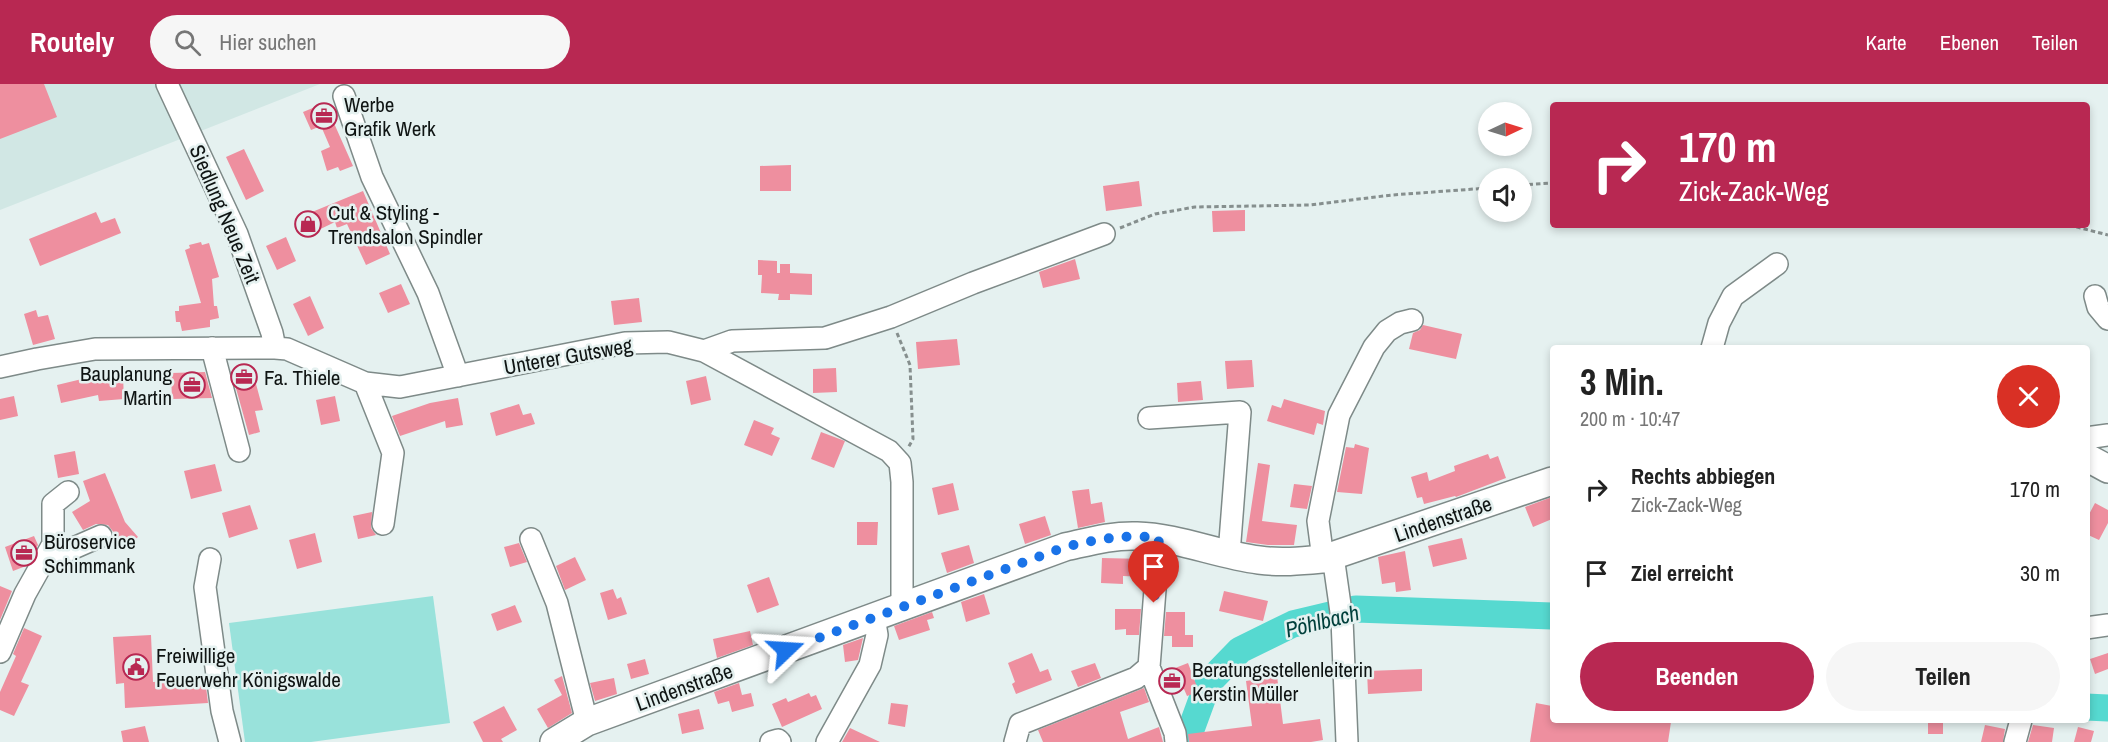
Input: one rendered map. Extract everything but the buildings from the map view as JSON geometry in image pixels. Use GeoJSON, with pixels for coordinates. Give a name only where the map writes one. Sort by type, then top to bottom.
{"type":"FeatureCollection","features":[{"type":"Feature","properties":{"kind":"main road"},"geometry":{"type":"LineString","coordinates":[[2090,459],[2108,469]]}},
{"type":"Feature","properties":{"kind":"main road","name":"Lindenstraße"},"geometry":{"type":"LineString","coordinates":[[554,742],[587,722],[1065,547],[1113,536],[1138,536],[1159,538],[1258,560],[1294,562],[1328,558],[1550,482]]}},
{"type":"Feature","properties":{"kind":"street","name":"Siedlung Neue Zeit"},"geometry":{"type":"LineString","coordinates":[[168,84],[237,234],[272,333],[275,348]]}},
{"type":"Feature","properties":{"kind":"street"},"geometry":{"type":"LineString","coordinates":[[344,96],[372,177],[428,293],[458,376]]}},
{"type":"Feature","properties":{"kind":"street"},"geometry":{"type":"LineString","coordinates":[[704,351],[732,341],[825,338],[891,317],[983,279],[1104,234]]}},
{"type":"Feature","properties":{"kind":"street"},"geometry":{"type":"LineString","coordinates":[[1713,345],[1719,323],[1733,296],[1777,264]]}},
{"type":"Feature","properties":{"kind":"street"},"geometry":{"type":"LineString","coordinates":[[2095,296],[2098,307],[2108,320]]}},
{"type":"Feature","properties":{"kind":"street"},"geometry":{"type":"LineString","coordinates":[[1347,742],[1340,609],[1318,521],[1339,416],[1374,347],[1387,331],[1400,323],[1412,320]]}},
{"type":"Feature","properties":{"kind":"street","name":"Unterer Gutsweg"},"geometry":{"type":"LineString","coordinates":[[0,367],[95,349],[275,348],[287,349],[365,382],[400,387],[625,343],[668,342],[704,351],[889,451],[900,463]]}},
{"type":"Feature","properties":{"kind":"street"},"geometry":{"type":"LineString","coordinates":[[212,348],[239,451]]}},
{"type":"Feature","properties":{"kind":"street"},"geometry":{"type":"LineString","coordinates":[[365,382],[393,453],[383,524]]}},
{"type":"Feature","properties":{"kind":"street"},"geometry":{"type":"LineString","coordinates":[[1149,418],[1240,412],[1229,554]]}},
{"type":"Feature","properties":{"kind":"street"},"geometry":{"type":"LineString","coordinates":[[2090,437],[2108,435]]}},
{"type":"Feature","properties":{"kind":"street"},"geometry":{"type":"LineString","coordinates":[[900,463],[902,607]]}},
{"type":"Feature","properties":{"kind":"street"},"geometry":{"type":"LineString","coordinates":[[0,652],[25,594],[53,544],[53,504],[68,492]]}},
{"type":"Feature","properties":{"kind":"street"},"geometry":{"type":"LineString","coordinates":[[44,561],[101,536]]}},
{"type":"Feature","properties":{"kind":"street"},"geometry":{"type":"LineString","coordinates":[[1159,538],[1149,667],[1175,732],[1176,742]]}},
{"type":"Feature","properties":{"kind":"street"},"geometry":{"type":"LineString","coordinates":[[531,539],[557,603],[587,722]]}},
{"type":"Feature","properties":{"kind":"street"},"geometry":{"type":"LineString","coordinates":[[210,559],[205,587],[222,711],[230,742]]}},
{"type":"Feature","properties":{"kind":"street"},"geometry":{"type":"LineString","coordinates":[[826,742],[870,665],[877,635],[874,617]]}},
{"type":"Feature","properties":{"kind":"street"},"geometry":{"type":"LineString","coordinates":[[2090,627],[2108,625]]}},
{"type":"Feature","properties":{"kind":"street"},"geometry":{"type":"LineString","coordinates":[[1015,742],[1020,724],[1136,678],[1149,667]]}},
{"type":"Feature","properties":{"kind":"street"},"geometry":{"type":"LineString","coordinates":[[2015,742],[2020,723]]}},
{"type":"Feature","properties":{"kind":"street"},"geometry":{"type":"LineString","coordinates":[[771,742],[778,740],[780,742]]}},
{"type":"Feature","properties":{"kind":"path"},"geometry":{"type":"LineString","coordinates":[[1532,184],[1550,183]]}},
{"type":"Feature","properties":{"kind":"path"},"geometry":{"type":"LineString","coordinates":[[1104,234],[1155,214],[1195,207],[1310,205],[1392,195],[1478,189]]}},
{"type":"Feature","properties":{"kind":"path"},"geometry":{"type":"LineString","coordinates":[[2081,228],[2108,235]]}},
{"type":"Feature","properties":{"kind":"path"},"geometry":{"type":"LineString","coordinates":[[891,317],[910,365],[914,439],[900,463]]}},
{"type":"Feature","properties":{"kind":"shaded area"},"geometry":{"type":"Polygon","coordinates":[[[0,84],[320,84],[0,210],[0,84]]]}},
{"type":"Feature","properties":{"kind":"shaded area"},"geometry":{"type":"Polygon","coordinates":[[[433,596],[450,723],[311,742],[245,742],[229,623],[433,596]]]}},
{"type":"Feature","properties":{"kind":"waterway","name":"Pöhlbach"},"geometry":{"type":"LineString","coordinates":[[1189,742],[1190,732],[1208,683],[1240,650],[1293,624],[1356,609],[1550,616]]}},
{"type":"Feature","properties":{"kind":"waterway","name":"Pöhlbach"},"geometry":{"type":"LineString","coordinates":[[2090,707],[2108,708]]}},
{"type":"Feature","properties":{"kind":"place","name":"Werbe Grafik Werk"},"geometry":{"type":"Point","coordinates":[324,116]}},
{"type":"Feature","properties":{"kind":"place","name":"Cut & Styling - Trendsalon Spindler"},"geometry":{"type":"Point","coordinates":[308,224]}},
{"type":"Feature","properties":{"kind":"place","name":"Fa. Thiele"},"geometry":{"type":"Point","coordinates":[244,377]}},
{"type":"Feature","properties":{"kind":"place","name":"Bauplanung Martin"},"geometry":{"type":"Point","coordinates":[192,385]}},
{"type":"Feature","properties":{"kind":"place","name":"Büroservice Schimmank"},"geometry":{"type":"Point","coordinates":[24,553]}},
{"type":"Feature","properties":{"kind":"place","name":"Freiwillige Feuerwehr Königswalde"},"geometry":{"type":"Point","coordinates":[136,667]}},
{"type":"Feature","properties":{"kind":"place","name":"Beratungsstellenleiterin Kerstin Müller"},"geometry":{"type":"Point","coordinates":[1172,681]}},
{"type":"Feature","properties":{"kind":"route"},"geometry":{"type":"LineString","coordinates":[[786,650],[1065,547],[1113,536],[1159,538],[1154,603]]}}]}
